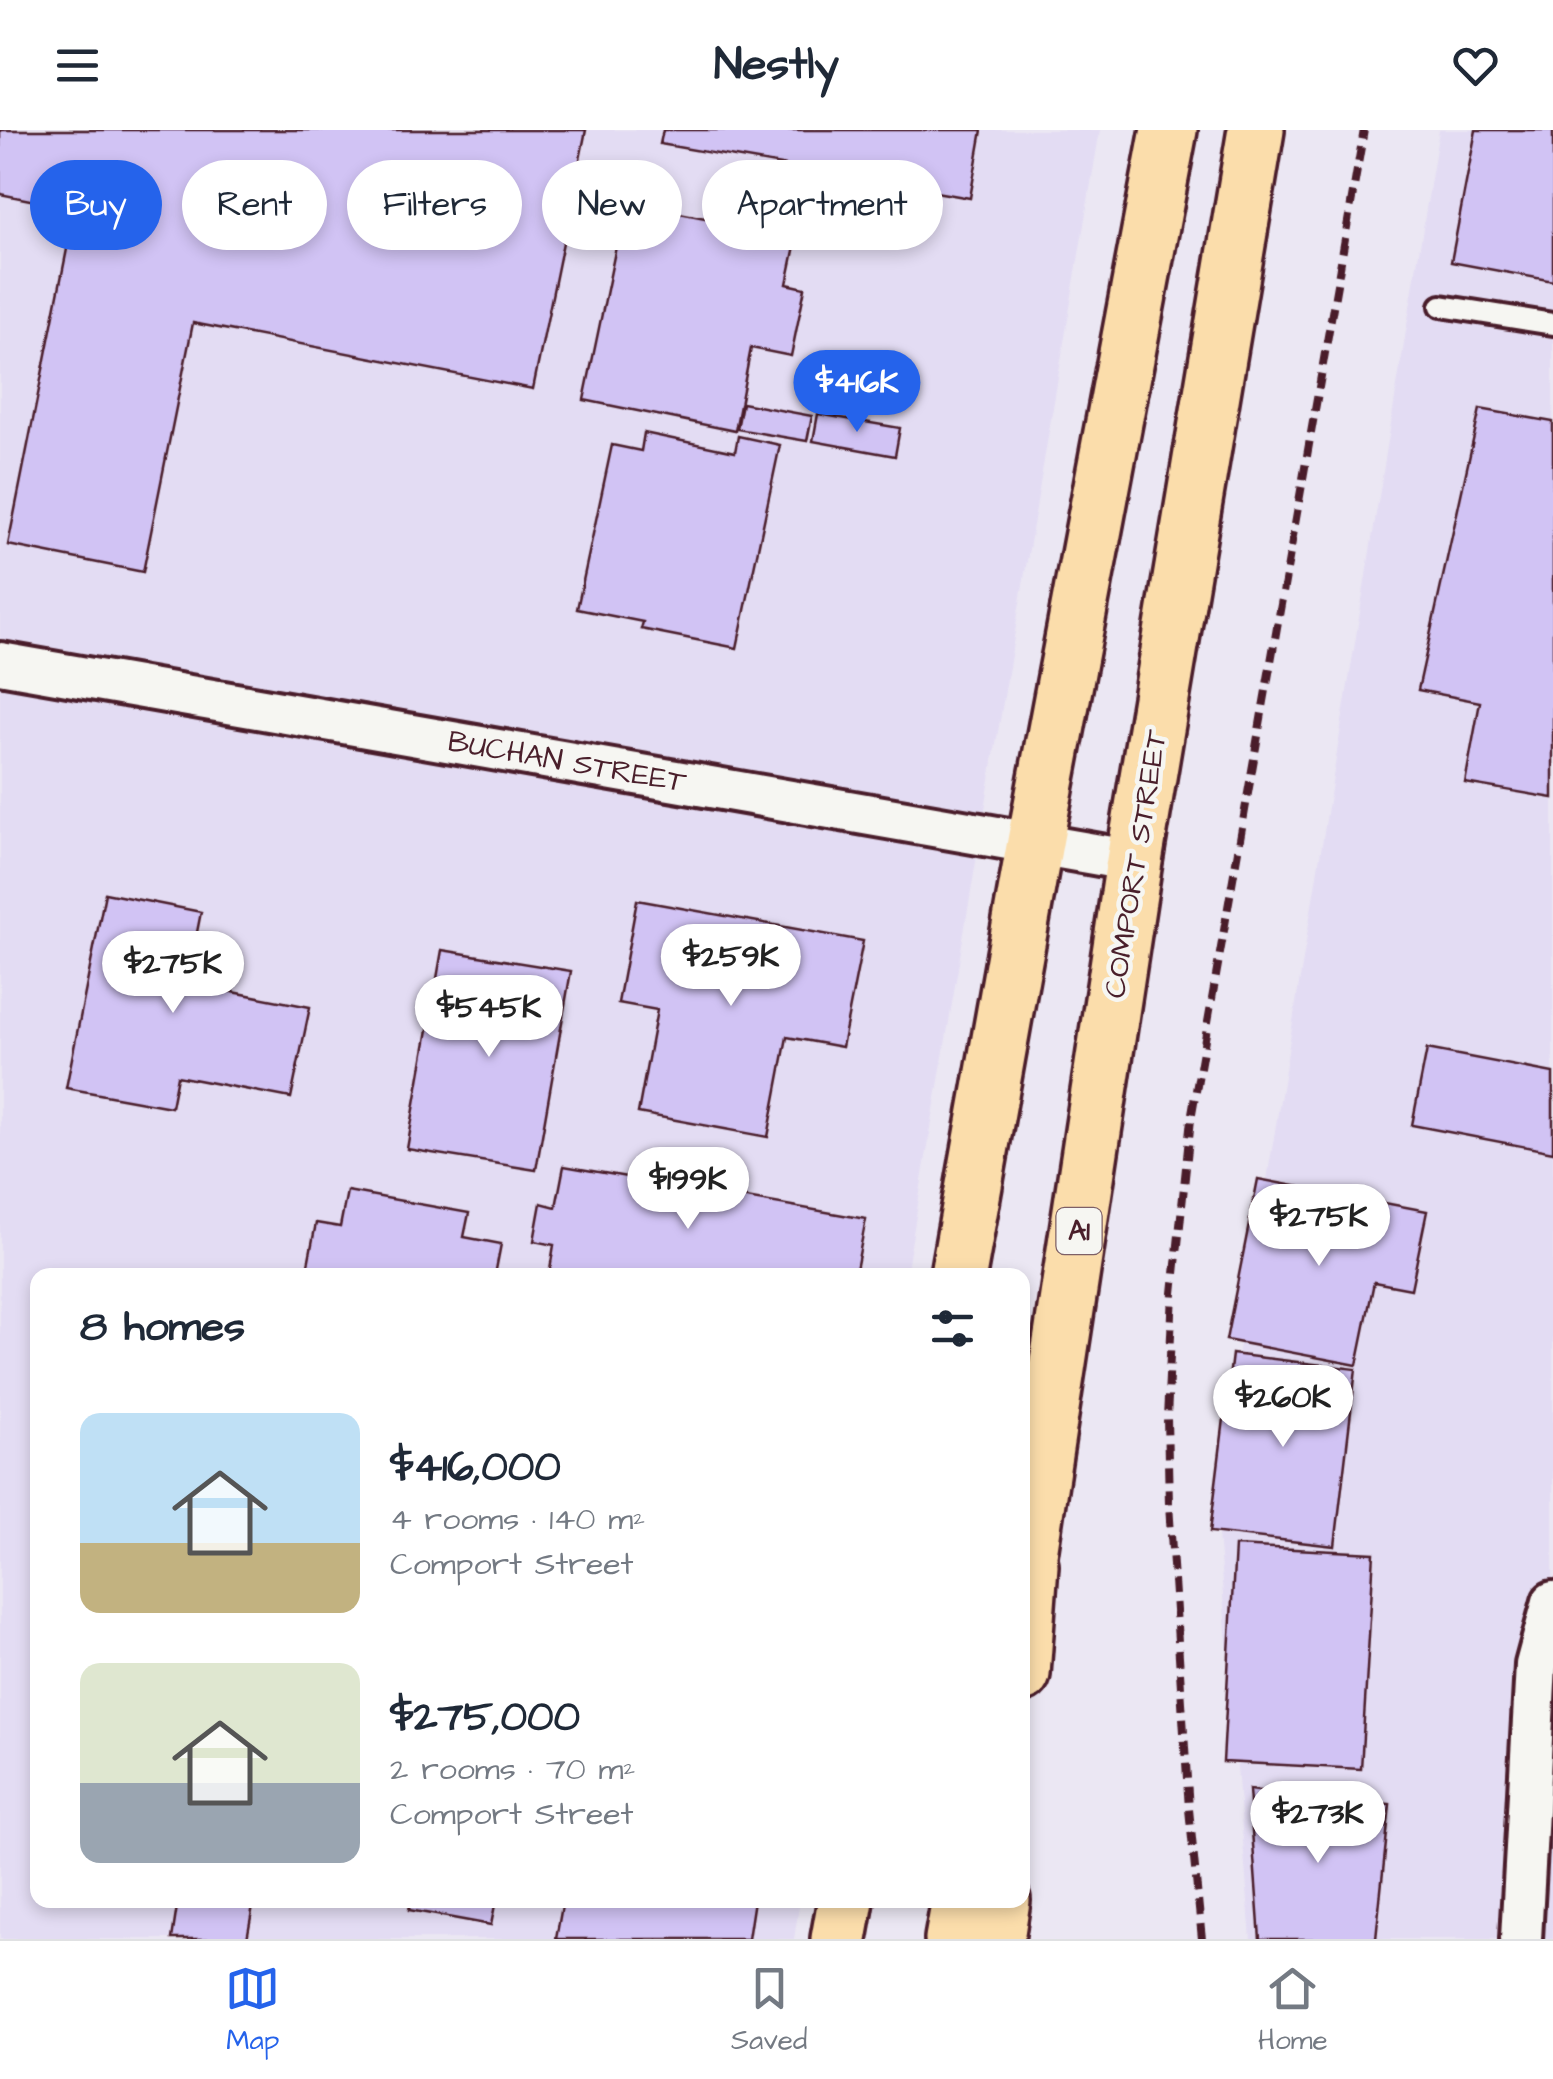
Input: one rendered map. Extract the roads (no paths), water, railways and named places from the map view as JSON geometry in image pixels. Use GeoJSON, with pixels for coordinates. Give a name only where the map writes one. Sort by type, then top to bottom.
{"type":"FeatureCollection","features":[{"type":"Feature","properties":{"kind":"highway"},"geometry":{"type":"LineString","coordinates":[[959,1268],[1168,130]]}},
{"type":"Feature","properties":{"kind":"highway","name":"COMPORT STREET"},"geometry":{"type":"LineString","coordinates":[[1030,1554],[1134,861],[1256,130]]}},
{"type":"Feature","properties":{"kind":"highway"},"geometry":{"type":"LineString","coordinates":[[839,1939],[845,1908]]}},
{"type":"Feature","properties":{"kind":"highway"},"geometry":{"type":"LineString","coordinates":[[953,1939],[959,1908]]}},
{"type":"Feature","properties":{"kind":"highway"},"geometry":{"type":"LineString","coordinates":[[996,1939],[1001,1908]]}},
{"type":"Feature","properties":{"kind":"street","name":"BUCHAN STREET"},"geometry":{"type":"LineString","coordinates":[[0,663],[1134,861]]}},
{"type":"Feature","properties":{"kind":"street"},"geometry":{"type":"LineString","coordinates":[[1521,1939],[1536,1665],[1553,1602]]}},
{"type":"Feature","properties":{"kind":"lane"},"geometry":{"type":"LineString","coordinates":[[1441,306],[1553,324]]}},
{"type":"Feature","properties":{"kind":"railway"},"geometry":{"type":"LineString","coordinates":[[1202,1939],[1189,1809],[1169,1504],[1167,1418],[1173,1293],[1191,1119],[1364,130]]}}]}
